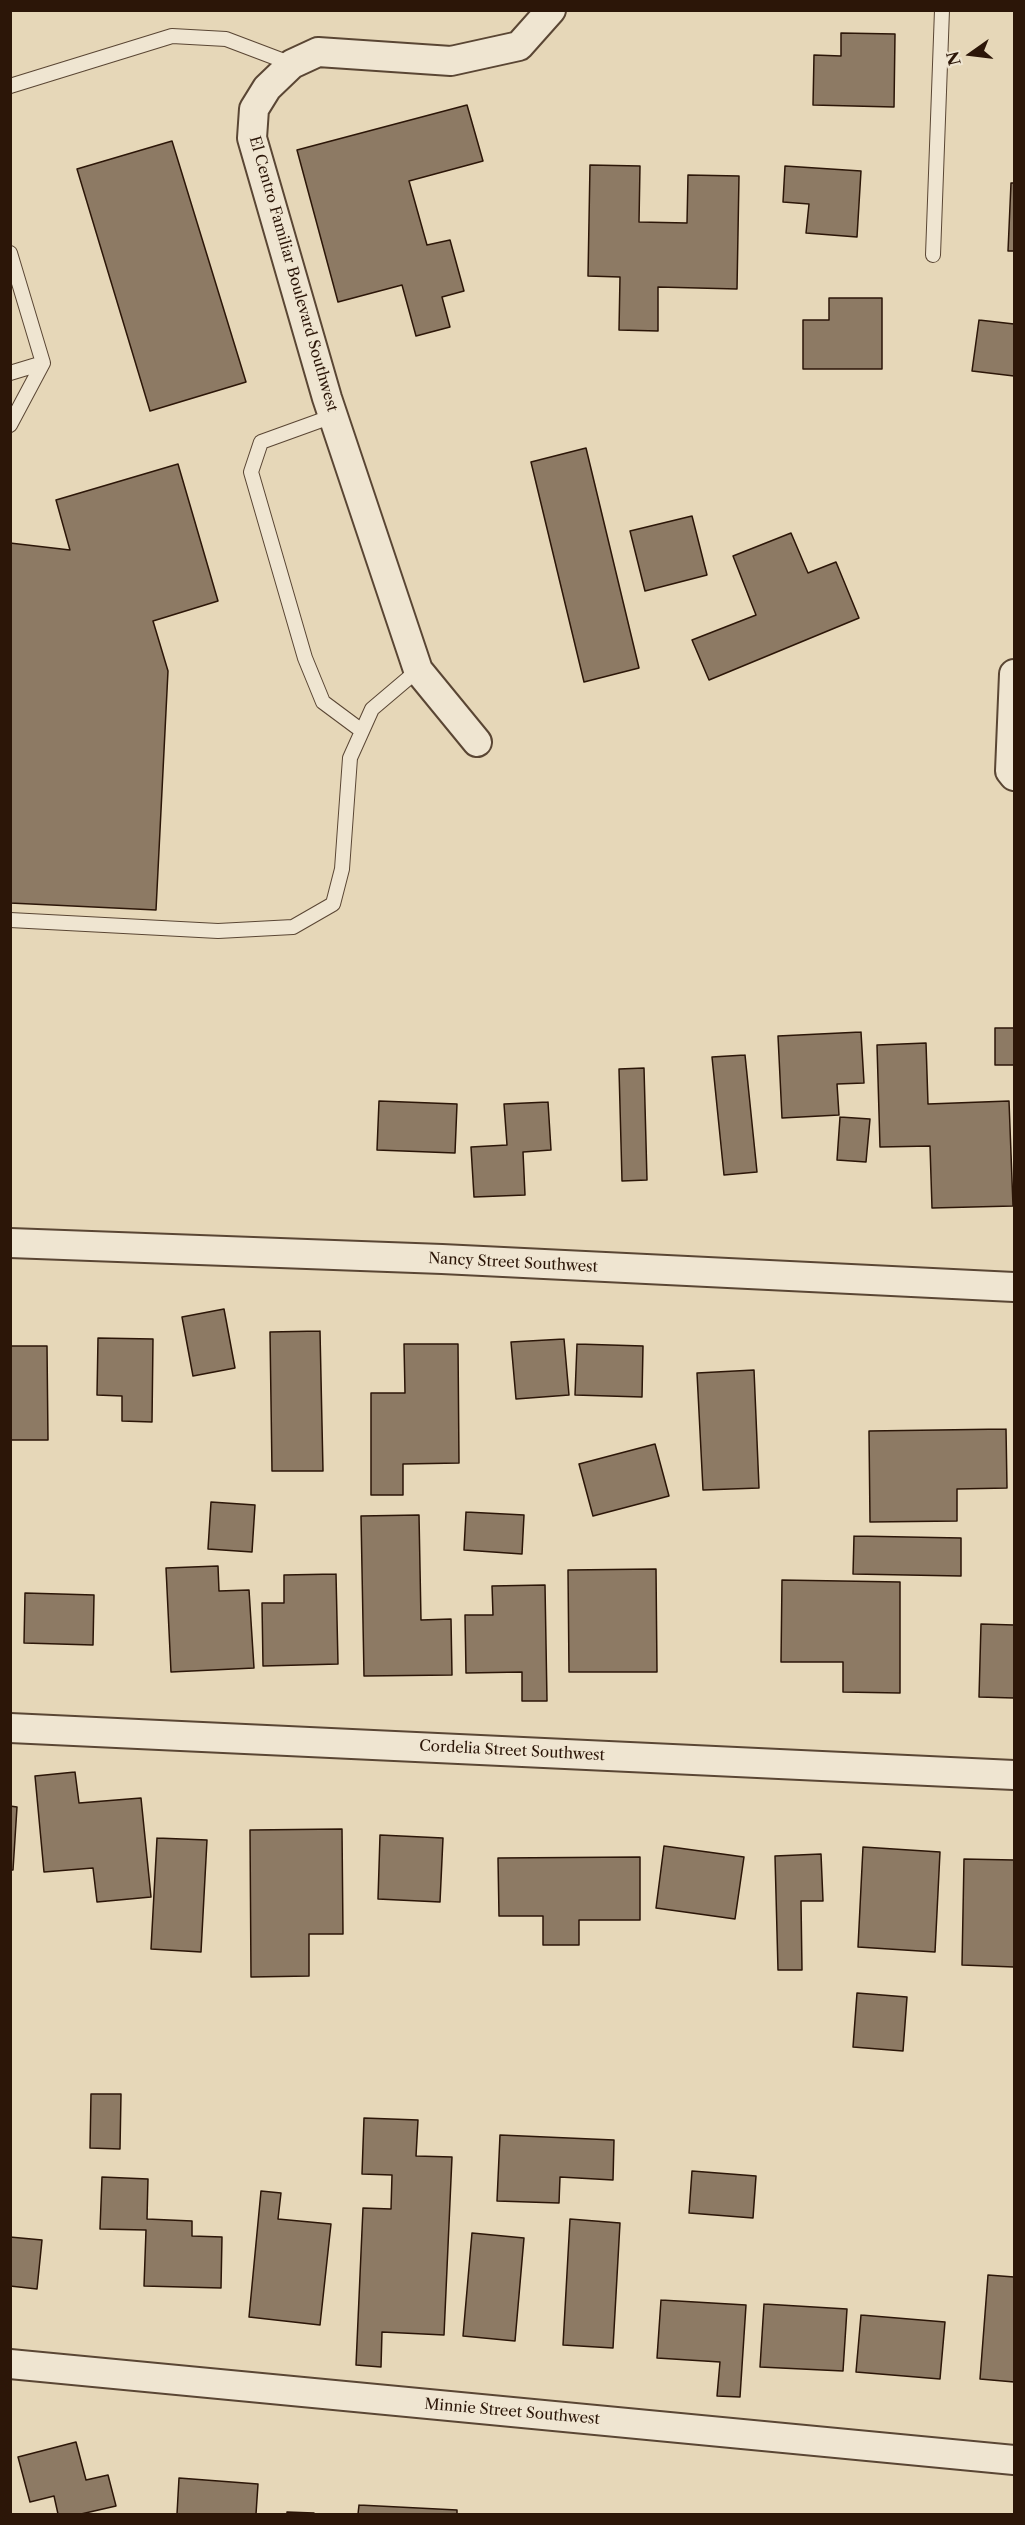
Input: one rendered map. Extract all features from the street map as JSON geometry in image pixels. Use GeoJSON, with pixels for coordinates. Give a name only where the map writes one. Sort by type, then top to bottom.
{"type":"FeatureCollection","features":[{"type":"Feature","properties":{"kind":"street","name":"El Centro Familiar Boulevard Southwest"},"geometry":{"type":"LineString","coordinates":[[477,742],[418,670],[333,416],[252,138],[254,109],[267,88],[292,64],[318,52],[451,61],[519,46],[551,10]]}},
{"type":"Feature","properties":{"kind":"street"},"geometry":{"type":"LineString","coordinates":[[1012,773],[1014,674]]}},
{"type":"Feature","properties":{"kind":"street","name":"Nancy Street Southwest"},"geometry":{"type":"LineString","coordinates":[[10,1243],[442,1259],[1014,1287]]}},
{"type":"Feature","properties":{"kind":"street","name":"Cordelia Street Southwest"},"geometry":{"type":"LineString","coordinates":[[10,1728],[1014,1775]]}},
{"type":"Feature","properties":{"kind":"street","name":"Minnie Street Southwest"},"geometry":{"type":"LineString","coordinates":[[10,2364],[1014,2460]]}},
{"type":"Feature","properties":{"kind":"lane"},"geometry":{"type":"LineString","coordinates":[[933,255],[942,10]]}},
{"type":"Feature","properties":{"kind":"lane"},"geometry":{"type":"LineString","coordinates":[[10,86],[172,36],[226,39],[292,64]]}},
{"type":"Feature","properties":{"kind":"lane"},"geometry":{"type":"LineString","coordinates":[[10,254],[43,363],[10,425]]}},
{"type":"Feature","properties":{"kind":"lane"},"geometry":{"type":"LineString","coordinates":[[10,373],[43,363]]}},
{"type":"Feature","properties":{"kind":"lane"},"geometry":{"type":"LineString","coordinates":[[333,416],[261,441],[251,472],[305,658],[319,691],[324,702],[362,731]]}},
{"type":"Feature","properties":{"kind":"lane"},"geometry":{"type":"LineString","coordinates":[[10,920],[218,931],[293,927],[333,904],[342,869],[350,758],[372,709],[418,670]]}},
{"type":"Feature","properties":{"kind":"building"},"geometry":{"type":"Polygon","coordinates":[[[841,33],[895,34],[894,107],[813,105],[814,55],[841,56],[841,33]]]}},
{"type":"Feature","properties":{"kind":"building"},"geometry":{"type":"Polygon","coordinates":[[[467,105],[483,161],[409,181],[427,245],[450,240],[464,291],[442,297],[450,327],[416,336],[402,285],[338,302],[297,150],[467,105]]]}},
{"type":"Feature","properties":{"kind":"building"},"geometry":{"type":"Polygon","coordinates":[[[172,141],[246,382],[150,411],[77,169],[172,141]]]}},
{"type":"Feature","properties":{"kind":"building"},"geometry":{"type":"Polygon","coordinates":[[[590,165],[640,166],[639,222],[687,223],[688,175],[739,176],[737,289],[658,287],[658,331],[619,330],[620,277],[588,276],[590,165]]]}},
{"type":"Feature","properties":{"kind":"building"},"geometry":{"type":"Polygon","coordinates":[[[785,166],[861,171],[857,237],[806,233],[809,204],[783,202],[785,166]]]}},
{"type":"Feature","properties":{"kind":"building"},"geometry":{"type":"Polygon","coordinates":[[[1011,183],[1014,183],[1014,251],[1008,251],[1011,183]]]}},
{"type":"Feature","properties":{"kind":"building"},"geometry":{"type":"Polygon","coordinates":[[[829,298],[882,298],[882,369],[803,369],[803,320],[829,320],[829,298]]]}},
{"type":"Feature","properties":{"kind":"building"},"geometry":{"type":"Polygon","coordinates":[[[979,320],[1014,324],[1014,376],[972,371],[979,320]]]}},
{"type":"Feature","properties":{"kind":"building"},"geometry":{"type":"Polygon","coordinates":[[[586,448],[639,668],[584,682],[531,462],[586,448]]]}},
{"type":"Feature","properties":{"kind":"building"},"geometry":{"type":"Polygon","coordinates":[[[178,464],[218,601],[153,621],[168,671],[156,910],[10,903],[10,543],[70,550],[56,500],[178,464]]]}},
{"type":"Feature","properties":{"kind":"building"},"geometry":{"type":"Polygon","coordinates":[[[692,516],[707,575],[645,591],[630,531],[692,516]]]}},
{"type":"Feature","properties":{"kind":"building"},"geometry":{"type":"Polygon","coordinates":[[[791,533],[808,573],[836,562],[859,618],[709,680],[692,640],[756,615],[733,556],[791,533]]]}},
{"type":"Feature","properties":{"kind":"building"},"geometry":{"type":"Polygon","coordinates":[[[995,1028],[1014,1028],[1014,1065],[995,1065],[995,1028]]]}},
{"type":"Feature","properties":{"kind":"building"},"geometry":{"type":"Polygon","coordinates":[[[861,1032],[864,1083],[837,1084],[839,1115],[782,1118],[778,1036],[861,1032]]]}},
{"type":"Feature","properties":{"kind":"building"},"geometry":{"type":"Polygon","coordinates":[[[926,1043],[928,1104],[1009,1101],[1013,1206],[932,1208],[930,1146],[880,1147],[877,1045],[926,1043]]]}},
{"type":"Feature","properties":{"kind":"building"},"geometry":{"type":"Polygon","coordinates":[[[745,1055],[757,1172],[724,1175],[712,1057],[745,1055]]]}},
{"type":"Feature","properties":{"kind":"building"},"geometry":{"type":"Polygon","coordinates":[[[644,1068],[647,1180],[622,1181],[619,1069],[644,1068]]]}},
{"type":"Feature","properties":{"kind":"building"},"geometry":{"type":"Polygon","coordinates":[[[379,1101],[457,1104],[455,1153],[377,1150],[379,1101]]]}},
{"type":"Feature","properties":{"kind":"building"},"geometry":{"type":"Polygon","coordinates":[[[548,1102],[551,1150],[523,1152],[525,1195],[474,1197],[471,1147],[507,1145],[504,1104],[548,1102]]]}},
{"type":"Feature","properties":{"kind":"building"},"geometry":{"type":"Polygon","coordinates":[[[840,1117],[870,1119],[866,1162],[837,1160],[840,1117]]]}},
{"type":"Feature","properties":{"kind":"building"},"geometry":{"type":"Polygon","coordinates":[[[224,1309],[235,1368],[193,1376],[182,1317],[224,1309]]]}},
{"type":"Feature","properties":{"kind":"building"},"geometry":{"type":"Polygon","coordinates":[[[320,1331],[323,1471],[272,1471],[270,1332],[320,1331]]]}},
{"type":"Feature","properties":{"kind":"building"},"geometry":{"type":"Polygon","coordinates":[[[98,1338],[153,1339],[152,1422],[122,1421],[122,1396],[97,1395],[98,1338]]]}},
{"type":"Feature","properties":{"kind":"building"},"geometry":{"type":"Polygon","coordinates":[[[564,1339],[569,1395],[516,1399],[511,1342],[564,1339]]]}},
{"type":"Feature","properties":{"kind":"building"},"geometry":{"type":"Polygon","coordinates":[[[404,1344],[458,1344],[459,1463],[403,1464],[403,1495],[371,1495],[371,1393],[405,1393],[404,1344]]]}},
{"type":"Feature","properties":{"kind":"building"},"geometry":{"type":"Polygon","coordinates":[[[577,1344],[643,1346],[642,1397],[575,1395],[577,1344]]]}},
{"type":"Feature","properties":{"kind":"building"},"geometry":{"type":"Polygon","coordinates":[[[10,1346],[47,1346],[48,1440],[10,1440],[10,1346]]]}},
{"type":"Feature","properties":{"kind":"building"},"geometry":{"type":"Polygon","coordinates":[[[754,1370],[759,1488],[703,1490],[697,1373],[754,1370]]]}},
{"type":"Feature","properties":{"kind":"building"},"geometry":{"type":"Polygon","coordinates":[[[1006,1429],[1007,1488],[957,1489],[957,1521],[870,1522],[869,1431],[1006,1429]]]}},
{"type":"Feature","properties":{"kind":"building"},"geometry":{"type":"Polygon","coordinates":[[[655,1444],[669,1496],[593,1516],[579,1464],[655,1444]]]}},
{"type":"Feature","properties":{"kind":"building"},"geometry":{"type":"Polygon","coordinates":[[[211,1502],[255,1505],[252,1552],[208,1549],[211,1502]]]}},
{"type":"Feature","properties":{"kind":"building"},"geometry":{"type":"Polygon","coordinates":[[[466,1512],[524,1515],[522,1554],[464,1550],[466,1512]]]}},
{"type":"Feature","properties":{"kind":"building"},"geometry":{"type":"Polygon","coordinates":[[[419,1515],[421,1620],[451,1619],[452,1675],[364,1676],[361,1516],[419,1515]]]}},
{"type":"Feature","properties":{"kind":"building"},"geometry":{"type":"Polygon","coordinates":[[[854,1536],[961,1538],[961,1576],[853,1574],[854,1536]]]}},
{"type":"Feature","properties":{"kind":"building"},"geometry":{"type":"Polygon","coordinates":[[[218,1566],[219,1591],[249,1590],[254,1668],[171,1672],[166,1568],[218,1566]]]}},
{"type":"Feature","properties":{"kind":"building"},"geometry":{"type":"Polygon","coordinates":[[[656,1569],[657,1672],[569,1672],[568,1570],[656,1569]]]}},
{"type":"Feature","properties":{"kind":"building"},"geometry":{"type":"Polygon","coordinates":[[[336,1574],[338,1664],[263,1666],[262,1603],[284,1603],[284,1575],[336,1574]]]}},
{"type":"Feature","properties":{"kind":"building"},"geometry":{"type":"Polygon","coordinates":[[[782,1580],[900,1582],[900,1693],[843,1692],[843,1662],[781,1662],[782,1580]]]}},
{"type":"Feature","properties":{"kind":"building"},"geometry":{"type":"Polygon","coordinates":[[[545,1585],[547,1701],[522,1701],[522,1672],[466,1673],[465,1615],[493,1615],[492,1586],[545,1585]]]}},
{"type":"Feature","properties":{"kind":"building"},"geometry":{"type":"Polygon","coordinates":[[[25,1593],[94,1595],[93,1645],[24,1643],[25,1593]]]}},
{"type":"Feature","properties":{"kind":"building"},"geometry":{"type":"Polygon","coordinates":[[[981,1624],[1014,1625],[1014,1698],[979,1697],[981,1624]]]}},
{"type":"Feature","properties":{"kind":"building"},"geometry":{"type":"Polygon","coordinates":[[[75,1772],[79,1803],[141,1798],[151,1897],[97,1902],[93,1868],[44,1872],[35,1776],[75,1772]]]}},
{"type":"Feature","properties":{"kind":"building"},"geometry":{"type":"Polygon","coordinates":[[[10,1806],[17,1807],[13,1870],[10,1870],[10,1806]]]}},
{"type":"Feature","properties":{"kind":"building"},"geometry":{"type":"Polygon","coordinates":[[[342,1829],[343,1934],[309,1934],[309,1976],[251,1977],[250,1830],[342,1829]]]}},
{"type":"Feature","properties":{"kind":"building"},"geometry":{"type":"Polygon","coordinates":[[[380,1835],[443,1838],[440,1902],[378,1899],[380,1835]]]}},
{"type":"Feature","properties":{"kind":"building"},"geometry":{"type":"Polygon","coordinates":[[[157,1838],[207,1840],[201,1952],[151,1949],[157,1838]]]}},
{"type":"Feature","properties":{"kind":"building"},"geometry":{"type":"Polygon","coordinates":[[[664,1846],[744,1857],[735,1919],[656,1908],[664,1846]]]}},
{"type":"Feature","properties":{"kind":"building"},"geometry":{"type":"Polygon","coordinates":[[[863,1847],[940,1852],[935,1952],[858,1947],[863,1847]]]}},
{"type":"Feature","properties":{"kind":"building"},"geometry":{"type":"Polygon","coordinates":[[[821,1854],[823,1901],[801,1901],[802,1970],[778,1970],[775,1856],[821,1854]]]}},
{"type":"Feature","properties":{"kind":"building"},"geometry":{"type":"Polygon","coordinates":[[[640,1857],[640,1920],[579,1920],[579,1945],[543,1945],[543,1916],[499,1916],[498,1858],[640,1857]]]}},
{"type":"Feature","properties":{"kind":"building"},"geometry":{"type":"Polygon","coordinates":[[[964,1859],[1014,1860],[1014,1967],[962,1965],[964,1859]]]}},
{"type":"Feature","properties":{"kind":"building"},"geometry":{"type":"Polygon","coordinates":[[[857,1993],[907,1997],[903,2051],[853,2047],[857,1993]]]}},
{"type":"Feature","properties":{"kind":"building"},"geometry":{"type":"Polygon","coordinates":[[[91,2094],[121,2094],[120,2149],[90,2148],[91,2094]]]}},
{"type":"Feature","properties":{"kind":"building"},"geometry":{"type":"Polygon","coordinates":[[[364,2118],[418,2120],[416,2156],[452,2157],[444,2335],[382,2332],[381,2367],[356,2365],[363,2208],[391,2209],[392,2175],[362,2174],[364,2118]]]}},
{"type":"Feature","properties":{"kind":"building"},"geometry":{"type":"Polygon","coordinates":[[[500,2135],[614,2140],[613,2180],[560,2177],[559,2203],[497,2201],[500,2135]]]}},
{"type":"Feature","properties":{"kind":"building"},"geometry":{"type":"Polygon","coordinates":[[[692,2171],[756,2176],[753,2218],[689,2213],[692,2171]]]}},
{"type":"Feature","properties":{"kind":"building"},"geometry":{"type":"Polygon","coordinates":[[[102,2177],[148,2179],[147,2219],[192,2221],[192,2236],[222,2237],[221,2288],[144,2286],[146,2230],[100,2229],[102,2177]]]}},
{"type":"Feature","properties":{"kind":"building"},"geometry":{"type":"Polygon","coordinates":[[[261,2191],[281,2193],[278,2219],[331,2224],[320,2325],[249,2317],[261,2191]]]}},
{"type":"Feature","properties":{"kind":"building"},"geometry":{"type":"Polygon","coordinates":[[[570,2219],[620,2223],[613,2348],[563,2345],[570,2219]]]}},
{"type":"Feature","properties":{"kind":"building"},"geometry":{"type":"Polygon","coordinates":[[[472,2233],[524,2238],[515,2341],[463,2336],[472,2233]]]}},
{"type":"Feature","properties":{"kind":"building"},"geometry":{"type":"Polygon","coordinates":[[[10,2237],[42,2240],[37,2289],[10,2286],[10,2237]]]}},
{"type":"Feature","properties":{"kind":"building"},"geometry":{"type":"Polygon","coordinates":[[[988,2275],[1014,2277],[1014,2382],[980,2379],[988,2275]]]}},
{"type":"Feature","properties":{"kind":"building"},"geometry":{"type":"Polygon","coordinates":[[[661,2300],[746,2305],[740,2397],[717,2396],[720,2362],[657,2358],[661,2300]]]}},
{"type":"Feature","properties":{"kind":"building"},"geometry":{"type":"Polygon","coordinates":[[[764,2304],[847,2309],[843,2371],[760,2367],[764,2304]]]}},
{"type":"Feature","properties":{"kind":"building"},"geometry":{"type":"Polygon","coordinates":[[[861,2315],[945,2322],[940,2379],[856,2372],[861,2315]]]}},
{"type":"Feature","properties":{"kind":"building"},"geometry":{"type":"Polygon","coordinates":[[[76,2442],[86,2480],[108,2475],[116,2506],[81,2514],[58,2514],[54,2496],[30,2502],[18,2457],[76,2442]]]}},
{"type":"Feature","properties":{"kind":"building"},"geometry":{"type":"Polygon","coordinates":[[[179,2478],[258,2484],[256,2514],[177,2514],[179,2478]]]}},
{"type":"Feature","properties":{"kind":"building"},"geometry":{"type":"Polygon","coordinates":[[[359,2505],[457,2510],[457,2514],[358,2514],[359,2505]]]}},
{"type":"Feature","properties":{"kind":"building"},"geometry":{"type":"Polygon","coordinates":[[[287,2512],[314,2513],[314,2514],[287,2514],[287,2512]]]}}]}
